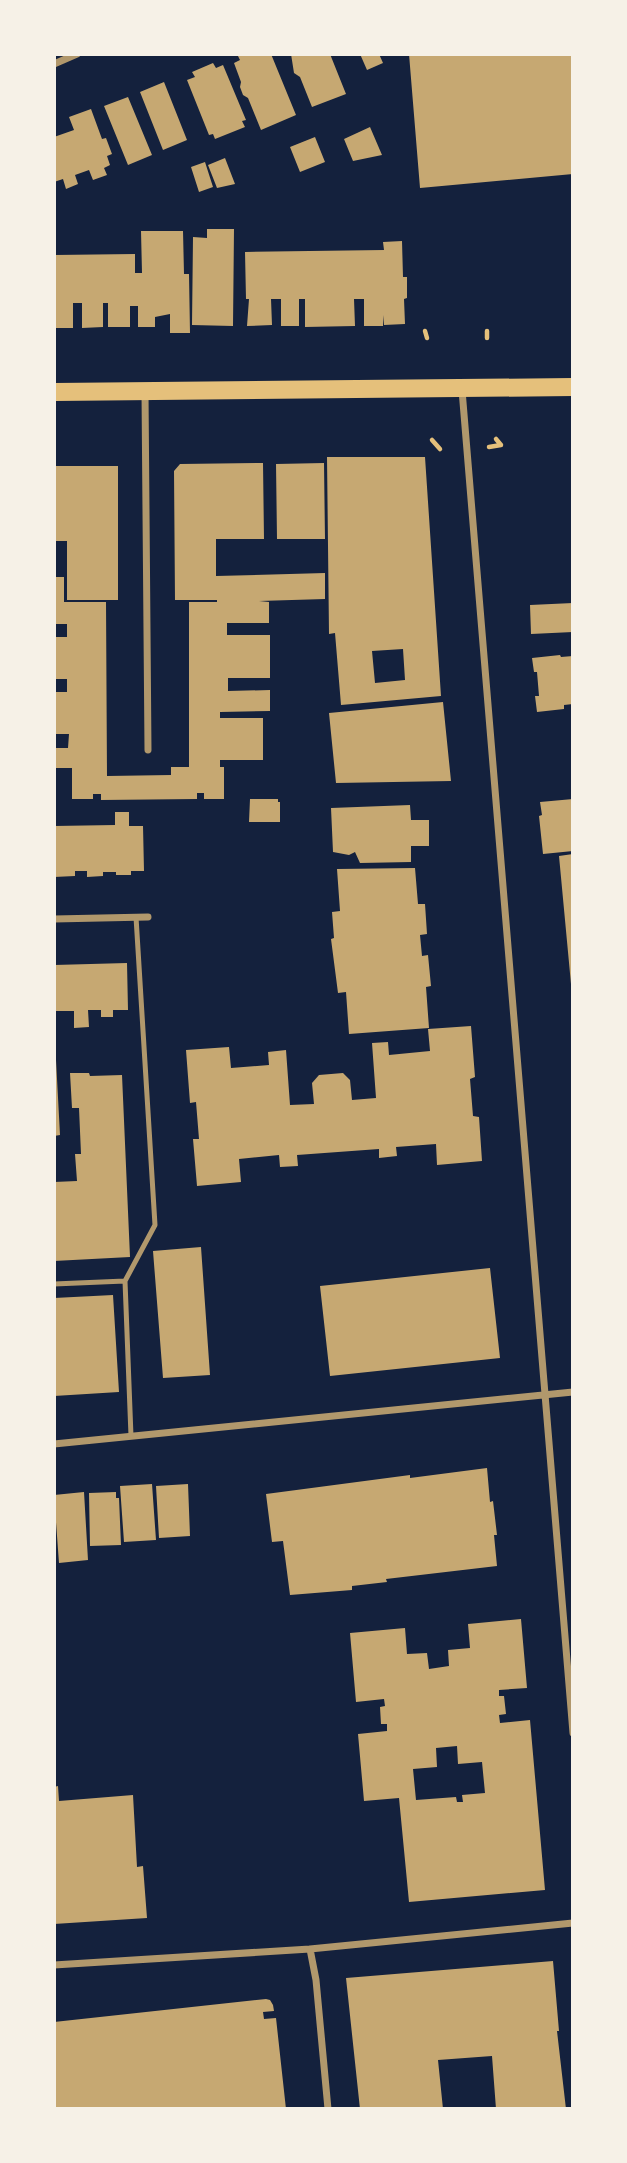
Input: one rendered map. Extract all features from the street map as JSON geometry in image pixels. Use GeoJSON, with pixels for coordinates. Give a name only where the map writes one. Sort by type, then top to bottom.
{"type":"FeatureCollection","features":[{"type":"Feature","properties":{"kind":"main road"},"geometry":{"type":"LineString","coordinates":[[54,392],[573,387]]}},
{"type":"Feature","properties":{"kind":"street"},"geometry":{"type":"LineString","coordinates":[[54,65],[77,54]]}},
{"type":"Feature","properties":{"kind":"street"},"geometry":{"type":"LineString","coordinates":[[462,388],[573,1732]]}},
{"type":"Feature","properties":{"kind":"street"},"geometry":{"type":"LineString","coordinates":[[145,391],[148,750]]}},
{"type":"Feature","properties":{"kind":"street"},"geometry":{"type":"LineString","coordinates":[[54,919],[148,917]]}},
{"type":"Feature","properties":{"kind":"street"},"geometry":{"type":"LineString","coordinates":[[54,1444],[573,1392]]}},
{"type":"Feature","properties":{"kind":"street"},"geometry":{"type":"LineString","coordinates":[[54,1965],[310,1949],[573,1923]]}},
{"type":"Feature","properties":{"kind":"street"},"geometry":{"type":"LineString","coordinates":[[310,1949],[316,1980],[328,2109]]}},
{"type":"Feature","properties":{"kind":"lane"},"geometry":{"type":"LineString","coordinates":[[131,1436],[125,1281],[155,1225],[136,917]]}},
{"type":"Feature","properties":{"kind":"lane"},"geometry":{"type":"LineString","coordinates":[[54,1284],[125,1281]]}},
{"type":"Feature","properties":{"kind":"path"},"geometry":{"type":"LineString","coordinates":[[425,331],[427,338]]}},
{"type":"Feature","properties":{"kind":"path"},"geometry":{"type":"LineString","coordinates":[[488,447],[501,445],[496,439]]}},
{"type":"Feature","properties":{"kind":"path"},"geometry":{"type":"LineString","coordinates":[[432,440],[440,449]]}},
{"type":"Feature","properties":{"kind":"building"},"geometry":{"type":"Polygon","coordinates":[[[237,54],[271,54],[296,115],[261,130],[248,98],[243,95],[240,87],[241,82],[234,63],[240,60],[237,54]]]}},
{"type":"Feature","properties":{"kind":"building"},"geometry":{"type":"Polygon","coordinates":[[[291,54],[330,54],[346,94],[312,107],[300,77],[294,73],[291,54]]]}},
{"type":"Feature","properties":{"kind":"building"},"geometry":{"type":"Polygon","coordinates":[[[360,54],[379,54],[383,63],[367,70],[360,54]]]}},
{"type":"Feature","properties":{"kind":"building"},"geometry":{"type":"Polygon","coordinates":[[[409,54],[573,54],[573,174],[420,188],[409,54]]]}},
{"type":"Feature","properties":{"kind":"building"},"geometry":{"type":"Polygon","coordinates":[[[213,63],[216,68],[223,65],[246,120],[242,121],[245,127],[215,139],[213,134],[209,135],[187,80],[195,77],[192,72],[213,63]]]}},
{"type":"Feature","properties":{"kind":"building"},"geometry":{"type":"Polygon","coordinates":[[[164,82],[187,140],[163,150],[140,92],[164,82]]]}},
{"type":"Feature","properties":{"kind":"building"},"geometry":{"type":"Polygon","coordinates":[[[128,97],[152,155],[128,165],[104,106],[128,97]]]}},
{"type":"Feature","properties":{"kind":"building"},"geometry":{"type":"Polygon","coordinates":[[[91,109],[102,139],[106,138],[112,154],[107,156],[110,165],[104,168],[107,175],[93,180],[89,170],[75,175],[78,184],[66,189],[63,179],[54,182],[54,137],[74,130],[69,117],[91,109]]]}},
{"type":"Feature","properties":{"kind":"building"},"geometry":{"type":"Polygon","coordinates":[[[370,127],[382,155],[353,161],[344,139],[370,127]]]}},
{"type":"Feature","properties":{"kind":"building"},"geometry":{"type":"Polygon","coordinates":[[[315,137],[325,162],[300,172],[290,147],[315,137]]]}},
{"type":"Feature","properties":{"kind":"building"},"geometry":{"type":"Polygon","coordinates":[[[225,158],[235,184],[217,188],[208,165],[225,158]]]}},
{"type":"Feature","properties":{"kind":"building"},"geometry":{"type":"Polygon","coordinates":[[[205,162],[213,187],[199,192],[191,167],[205,162]]]}},
{"type":"Feature","properties":{"kind":"building"},"geometry":{"type":"Polygon","coordinates":[[[207,229],[234,229],[233,326],[192,325],[193,237],[207,238],[207,229]]]}},
{"type":"Feature","properties":{"kind":"building"},"geometry":{"type":"Polygon","coordinates":[[[141,231],[183,231],[184,274],[189,274],[190,333],[170,333],[170,314],[155,317],[155,327],[138,327],[138,306],[130,306],[130,327],[108,327],[108,303],[103,303],[103,327],[82,328],[82,303],[73,303],[73,328],[54,328],[54,255],[135,254],[135,273],[142,273],[141,231]]]}},
{"type":"Feature","properties":{"kind":"building"},"geometry":{"type":"Polygon","coordinates":[[[402,241],[403,277],[407,277],[405,324],[384,325],[383,315],[383,326],[364,326],[364,299],[354,299],[355,326],[305,327],[305,299],[299,299],[299,326],[281,326],[281,299],[271,299],[272,325],[247,326],[249,299],[246,299],[245,252],[384,250],[383,242],[402,241]]]}},
{"type":"Feature","properties":{"kind":"building"},"geometry":{"type":"Polygon","coordinates":[[[327,457],[425,457],[441,696],[341,705],[335,633],[329,634],[327,457]],[[403,649],[372,651],[375,683],[405,680],[403,649]]]}},
{"type":"Feature","properties":{"kind":"building"},"geometry":{"type":"Polygon","coordinates":[[[263,463],[264,539],[216,539],[216,576],[325,573],[325,599],[259,601],[269,602],[269,623],[227,623],[227,635],[270,635],[270,678],[228,678],[228,691],[270,690],[270,711],[220,712],[220,718],[263,718],[263,760],[220,760],[220,767],[224,767],[224,799],[204,799],[204,793],[197,793],[197,799],[101,800],[101,794],[93,794],[93,799],[72,799],[72,768],[54,768],[54,748],[68,748],[69,734],[54,734],[54,692],[67,692],[67,679],[54,679],[54,637],[67,637],[67,624],[54,624],[54,577],[64,577],[64,602],[106,602],[107,776],[171,775],[171,767],[189,767],[189,602],[217,600],[175,600],[174,471],[180,464],[263,463]]]}},
{"type":"Feature","properties":{"kind":"building"},"geometry":{"type":"Polygon","coordinates":[[[324,463],[325,539],[277,539],[276,464],[324,463]]]}},
{"type":"Feature","properties":{"kind":"building"},"geometry":{"type":"Polygon","coordinates":[[[54,466],[118,466],[118,600],[67,600],[67,541],[54,541],[54,466]]]}},
{"type":"Feature","properties":{"kind":"building"},"geometry":{"type":"Polygon","coordinates":[[[573,603],[573,632],[531,634],[530,605],[573,603]]]}},
{"type":"Feature","properties":{"kind":"building"},"geometry":{"type":"Polygon","coordinates":[[[573,656],[573,704],[564,705],[564,709],[537,712],[537,672],[534,672],[532,658],[573,656]]]}},
{"type":"Feature","properties":{"kind":"building"},"geometry":{"type":"Polygon","coordinates":[[[443,702],[451,781],[336,783],[329,713],[443,702]]]}},
{"type":"Feature","properties":{"kind":"building"},"geometry":{"type":"Polygon","coordinates":[[[250,799],[278,799],[280,822],[249,822],[250,799]]]}},
{"type":"Feature","properties":{"kind":"building"},"geometry":{"type":"Polygon","coordinates":[[[573,799],[573,851],[543,854],[540,802],[573,799]]]}},
{"type":"Feature","properties":{"kind":"building"},"geometry":{"type":"Polygon","coordinates":[[[410,805],[411,820],[429,820],[429,846],[411,846],[411,862],[360,863],[355,852],[349,855],[333,852],[331,808],[410,805]]]}},
{"type":"Feature","properties":{"kind":"building"},"geometry":{"type":"Polygon","coordinates":[[[115,812],[129,812],[129,826],[143,826],[144,871],[131,871],[131,875],[103,872],[103,876],[87,877],[87,871],[75,871],[75,876],[54,877],[54,826],[115,825],[115,812]]]}},
{"type":"Feature","properties":{"kind":"building"},"geometry":{"type":"Polygon","coordinates":[[[573,854],[573,984],[571,984],[559,856],[573,854]]]}},
{"type":"Feature","properties":{"kind":"building"},"geometry":{"type":"Polygon","coordinates":[[[415,868],[418,904],[425,904],[427,934],[420,935],[422,956],[428,955],[431,986],[426,987],[429,1028],[349,1034],[346,992],[338,993],[331,939],[334,938],[332,912],[340,911],[337,869],[415,868]]]}},
{"type":"Feature","properties":{"kind":"building"},"geometry":{"type":"Polygon","coordinates":[[[127,963],[128,1010],[113,1010],[113,1017],[101,1017],[101,1010],[88,1010],[89,1027],[74,1028],[74,1011],[54,1011],[54,965],[127,963]]]}},
{"type":"Feature","properties":{"kind":"building"},"geometry":{"type":"Polygon","coordinates":[[[471,1026],[475,1077],[470,1079],[473,1116],[479,1117],[482,1161],[437,1165],[436,1144],[396,1147],[397,1156],[379,1158],[379,1149],[297,1155],[298,1166],[280,1167],[279,1155],[239,1159],[241,1182],[197,1186],[193,1139],[199,1139],[196,1102],[190,1103],[186,1050],[229,1047],[231,1068],[269,1065],[268,1052],[286,1050],[290,1105],[314,1104],[312,1083],[319,1075],[343,1073],[350,1080],[352,1100],[376,1098],[372,1043],[388,1042],[389,1055],[430,1051],[428,1029],[471,1026]]]}},
{"type":"Feature","properties":{"kind":"building"},"geometry":{"type":"Polygon","coordinates":[[[56,1060],[60,1135],[54,1136],[54,1061],[56,1060]]]}},
{"type":"Feature","properties":{"kind":"building"},"geometry":{"type":"Polygon","coordinates":[[[70,1073],[89,1073],[90,1076],[122,1075],[130,1257],[54,1261],[54,1182],[77,1181],[75,1154],[81,1154],[79,1108],[72,1108],[70,1073]]]}},
{"type":"Feature","properties":{"kind":"building"},"geometry":{"type":"Polygon","coordinates":[[[201,1247],[210,1375],[163,1378],[153,1251],[201,1247]]]}},
{"type":"Feature","properties":{"kind":"building"},"geometry":{"type":"Polygon","coordinates":[[[490,1268],[500,1358],[330,1376],[320,1286],[490,1268]]]}},
{"type":"Feature","properties":{"kind":"building"},"geometry":{"type":"Polygon","coordinates":[[[113,1295],[119,1392],[54,1396],[54,1298],[113,1295]]]}},
{"type":"Feature","properties":{"kind":"building"},"geometry":{"type":"Polygon","coordinates":[[[487,1468],[497,1535],[494,1535],[497,1566],[386,1579],[387,1582],[352,1586],[352,1590],[290,1595],[283,1541],[272,1542],[266,1494],[487,1468]]]}},
{"type":"Feature","properties":{"kind":"building"},"geometry":{"type":"Polygon","coordinates":[[[152,1484],[156,1540],[124,1542],[120,1486],[152,1484]]]}},
{"type":"Feature","properties":{"kind":"building"},"geometry":{"type":"Polygon","coordinates":[[[188,1484],[190,1536],[159,1538],[156,1486],[188,1484]]]}},
{"type":"Feature","properties":{"kind":"building"},"geometry":{"type":"Polygon","coordinates":[[[84,1492],[88,1560],[59,1563],[54,1495],[84,1492]]]}},
{"type":"Feature","properties":{"kind":"building"},"geometry":{"type":"Polygon","coordinates":[[[116,1492],[116,1498],[119,1498],[121,1545],[90,1546],[89,1493],[116,1492]]]}},
{"type":"Feature","properties":{"kind":"building"},"geometry":{"type":"Polygon","coordinates":[[[521,1619],[527,1688],[499,1690],[499,1696],[504,1696],[506,1714],[499,1715],[500,1723],[530,1720],[545,1890],[409,1902],[399,1798],[364,1801],[358,1734],[387,1731],[387,1724],[381,1724],[380,1707],[385,1706],[384,1699],[356,1702],[350,1633],[405,1628],[407,1654],[427,1653],[429,1669],[449,1666],[448,1650],[470,1648],[468,1624],[521,1619]],[[457,1746],[436,1748],[437,1767],[413,1769],[416,1800],[456,1797],[457,1802],[463,1802],[462,1795],[485,1793],[482,1762],[458,1764],[457,1746]]]}},
{"type":"Feature","properties":{"kind":"building"},"geometry":{"type":"Polygon","coordinates":[[[58,1786],[59,1801],[133,1795],[137,1867],[143,1866],[147,1918],[54,1924],[54,1787],[58,1786]]]}},
{"type":"Feature","properties":{"kind":"building"},"geometry":{"type":"Polygon","coordinates":[[[553,1961],[557,2031],[566,2109],[496,2109],[492,2056],[438,2060],[443,2109],[360,2109],[346,1978],[553,1961]]]}},
{"type":"Feature","properties":{"kind":"building"},"geometry":{"type":"Polygon","coordinates":[[[270,2000],[274,2011],[263,2012],[264,2019],[276,2018],[286,2109],[54,2109],[54,2022],[270,2000]]]}}]}
